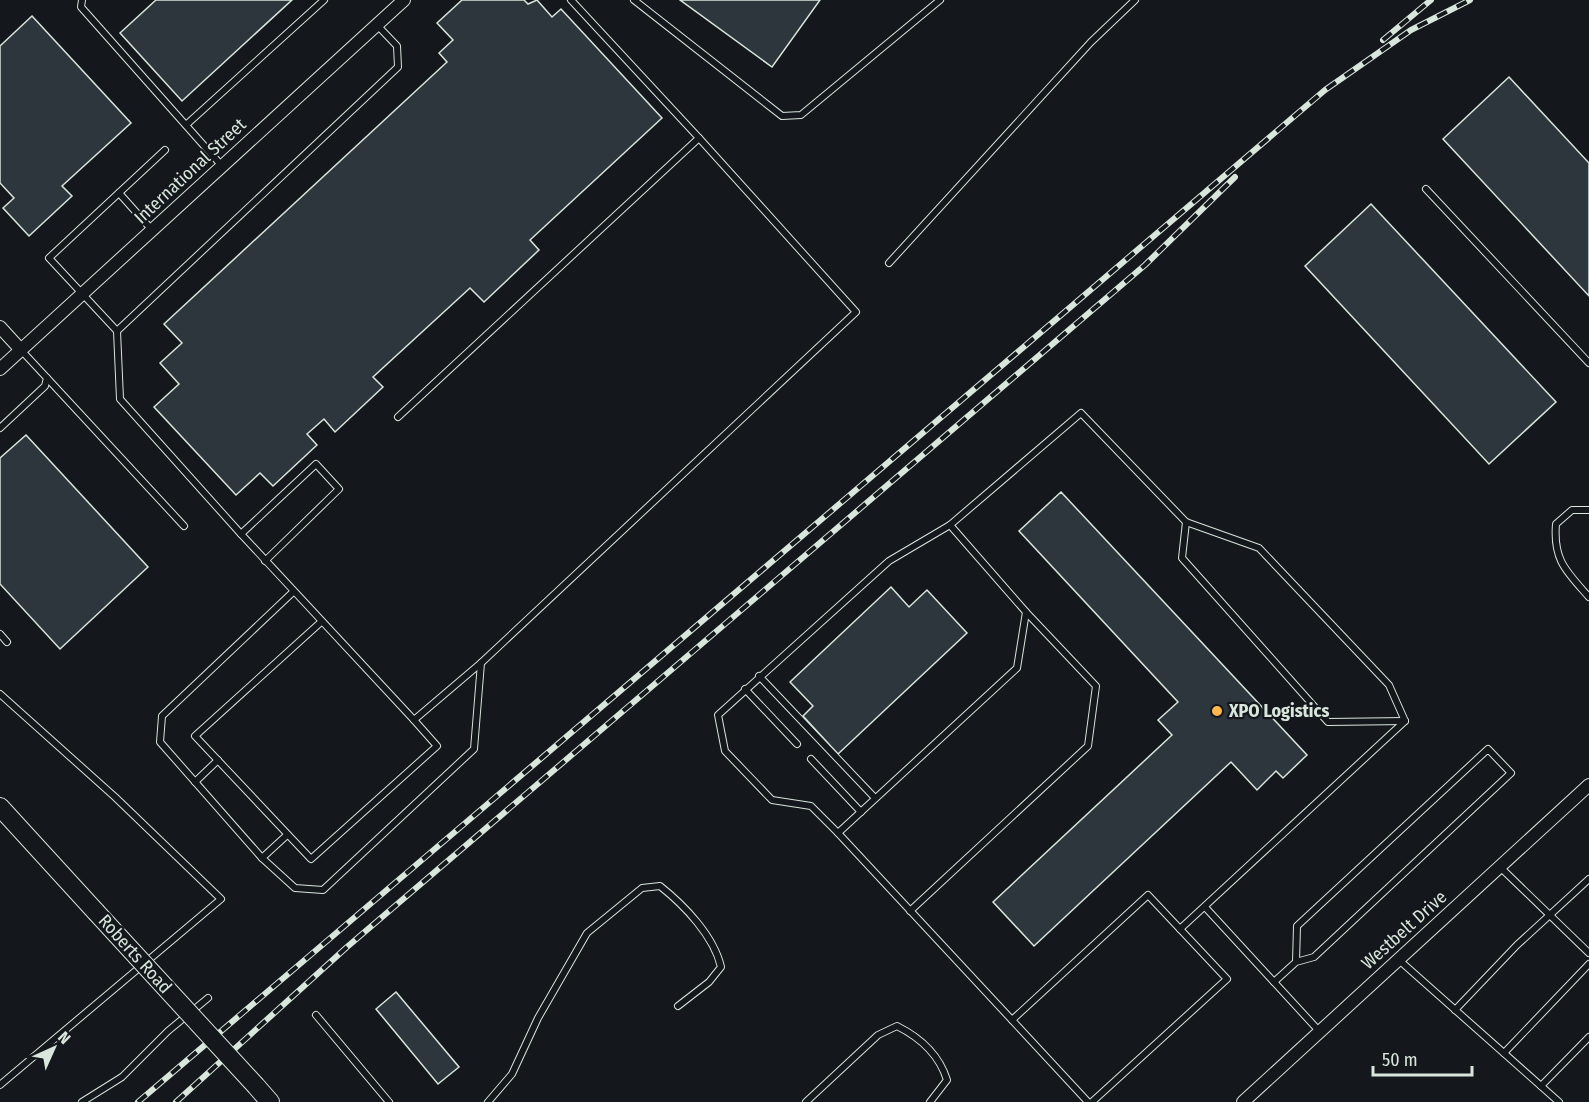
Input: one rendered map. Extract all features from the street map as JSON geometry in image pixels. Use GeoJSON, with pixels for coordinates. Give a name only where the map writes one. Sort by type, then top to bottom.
{"type":"FeatureCollection","features":[{"type":"Feature","properties":{"kind":"main road","name":"Roberts Road"},"geometry":{"type":"LineString","coordinates":[[0,807],[270,1102]]}},
{"type":"Feature","properties":{"kind":"street","name":"International Street"},"geometry":{"type":"LineString","coordinates":[[0,369],[405,0]]}},
{"type":"Feature","properties":{"kind":"street"},"geometry":{"type":"LineString","coordinates":[[0,327],[21,350]]}},
{"type":"Feature","properties":{"kind":"street","name":"Westbelt Drive"},"geometry":{"type":"LineString","coordinates":[[1243,1102],[1589,785]]}},
{"type":"Feature","properties":{"kind":"lane"},"geometry":{"type":"LineString","coordinates":[[82,0],[81,7],[103,34],[222,165]]}},
{"type":"Feature","properties":{"kind":"lane"},"geometry":{"type":"LineString","coordinates":[[186,125],[324,0]]}},
{"type":"Feature","properties":{"kind":"lane"},"geometry":{"type":"LineString","coordinates":[[414,720],[482,663],[855,312],[571,0]]}},
{"type":"Feature","properties":{"kind":"lane"},"geometry":{"type":"LineString","coordinates":[[634,0],[782,116],[801,115],[940,0]]}},
{"type":"Feature","properties":{"kind":"lane"},"geometry":{"type":"LineString","coordinates":[[889,263],[1084,49],[1135,0]]}},
{"type":"Feature","properties":{"kind":"lane"},"geometry":{"type":"LineString","coordinates":[[117,331],[398,67],[398,46],[377,25]]}},
{"type":"Feature","properties":{"kind":"lane"},"geometry":{"type":"LineString","coordinates":[[398,417],[699,138]]}},
{"type":"Feature","properties":{"kind":"lane"},"geometry":{"type":"LineString","coordinates":[[165,150],[49,258],[117,331],[120,399],[293,592],[437,746],[310,859],[195,735],[321,622]]}},
{"type":"Feature","properties":{"kind":"lane"},"geometry":{"type":"LineString","coordinates":[[1426,189],[1589,363]]}},
{"type":"Feature","properties":{"kind":"lane"},"geometry":{"type":"LineString","coordinates":[[119,193],[152,230]]}},
{"type":"Feature","properties":{"kind":"lane"},"geometry":{"type":"LineString","coordinates":[[21,350],[184,526]]}},
{"type":"Feature","properties":{"kind":"lane"},"geometry":{"type":"LineString","coordinates":[[0,428],[45,386],[47,378]]}},
{"type":"Feature","properties":{"kind":"lane"},"geometry":{"type":"LineString","coordinates":[[1012,1020],[1148,895],[1227,979],[1090,1102],[1012,1020],[811,806],[772,800],[725,751],[718,715],[889,561],[950,525],[1081,413],[1186,522],[1259,548],[1389,686],[1405,721]]}},
{"type":"Feature","properties":{"kind":"lane"},"geometry":{"type":"LineString","coordinates":[[241,534],[316,464],[339,489],[265,561]]}},
{"type":"Feature","properties":{"kind":"lane"},"geometry":{"type":"LineString","coordinates":[[1589,510],[1572,510],[1556,524],[1554,546],[1562,564],[1589,597]]}},
{"type":"Feature","properties":{"kind":"lane"},"geometry":{"type":"LineString","coordinates":[[1186,522],[1182,558],[1328,722],[1405,721]]}},
{"type":"Feature","properties":{"kind":"lane"},"geometry":{"type":"LineString","coordinates":[[910,911],[1088,746],[1096,686],[1026,612],[950,525]]}},
{"type":"Feature","properties":{"kind":"lane"},"geometry":{"type":"LineString","coordinates":[[293,592],[162,716],[160,742],[262,858],[295,888],[322,890],[474,749],[482,663]]}},
{"type":"Feature","properties":{"kind":"lane"},"geometry":{"type":"LineString","coordinates":[[837,833],[1017,668],[1026,612]]}},
{"type":"Feature","properties":{"kind":"lane"},"geometry":{"type":"LineString","coordinates":[[0,634],[8,642]]}},
{"type":"Feature","properties":{"kind":"lane"},"geometry":{"type":"LineString","coordinates":[[759,676],[875,798]]}},
{"type":"Feature","properties":{"kind":"lane"},"geometry":{"type":"LineString","coordinates":[[745,689],[797,744]]}},
{"type":"Feature","properties":{"kind":"lane"},"geometry":{"type":"LineString","coordinates":[[0,694],[115,797],[221,899],[0,1085]]}},
{"type":"Feature","properties":{"kind":"lane"},"geometry":{"type":"LineString","coordinates":[[1180,929],[1405,721]]}},
{"type":"Feature","properties":{"kind":"lane"},"geometry":{"type":"LineString","coordinates":[[1274,982],[1296,962],[1314,957],[1511,773],[1488,749],[1297,926],[1296,962]]}},
{"type":"Feature","properties":{"kind":"lane"},"geometry":{"type":"LineString","coordinates":[[811,759],[861,812]]}},
{"type":"Feature","properties":{"kind":"lane"},"geometry":{"type":"LineString","coordinates":[[195,782],[218,760]]}},
{"type":"Feature","properties":{"kind":"lane"},"geometry":{"type":"LineString","coordinates":[[262,858],[287,835]]}},
{"type":"Feature","properties":{"kind":"lane"},"geometry":{"type":"LineString","coordinates":[[1500,867],[1589,953]]}},
{"type":"Feature","properties":{"kind":"lane"},"geometry":{"type":"LineString","coordinates":[[1455,1010],[1517,945],[1589,879]]}},
{"type":"Feature","properties":{"kind":"lane"},"geometry":{"type":"LineString","coordinates":[[488,1102],[512,1074],[538,1018],[587,933],[642,888],[660,886],[676,899],[717,951],[721,967],[709,982],[678,1006]]}},
{"type":"Feature","properties":{"kind":"lane"},"geometry":{"type":"LineString","coordinates":[[1205,907],[1320,1032]]}},
{"type":"Feature","properties":{"kind":"lane"},"geometry":{"type":"LineString","coordinates":[[1399,959],[1559,1102]]}},
{"type":"Feature","properties":{"kind":"lane"},"geometry":{"type":"LineString","coordinates":[[1504,1053],[1589,964]]}},
{"type":"Feature","properties":{"kind":"lane"},"geometry":{"type":"LineString","coordinates":[[82,1102],[122,1077],[168,1031],[208,998]]}},
{"type":"Feature","properties":{"kind":"lane"},"geometry":{"type":"LineString","coordinates":[[316,1015],[389,1102]]}},
{"type":"Feature","properties":{"kind":"lane"},"geometry":{"type":"LineString","coordinates":[[806,1102],[878,1035],[897,1026],[917,1036],[942,1063],[947,1080],[930,1102]]}},
{"type":"Feature","properties":{"kind":"lane"},"geometry":{"type":"LineString","coordinates":[[1541,1086],[1589,1037]]}},
{"type":"Feature","properties":{"kind":"building"},"geometry":{"type":"Polygon","coordinates":[[[156,0],[292,0],[182,101],[120,33],[156,0]]]}},
{"type":"Feature","properties":{"kind":"building"},"geometry":{"type":"Polygon","coordinates":[[[462,0],[524,0],[528,4],[537,0],[552,17],[561,9],[662,118],[530,240],[539,250],[484,302],[470,288],[373,377],[383,387],[335,432],[324,419],[307,434],[317,445],[273,486],[260,473],[236,495],[154,407],[179,384],[160,363],[182,343],[164,324],[447,62],[439,53],[453,40],[437,23],[462,0]]]}},
{"type":"Feature","properties":{"kind":"building"},"geometry":{"type":"Polygon","coordinates":[[[680,0],[820,0],[772,67],[680,0]]]}},
{"type":"Feature","properties":{"kind":"building"},"geometry":{"type":"Polygon","coordinates":[[[32,16],[131,123],[62,186],[72,196],[29,236],[3,208],[14,198],[0,183],[0,46],[32,16]]]}},
{"type":"Feature","properties":{"kind":"building"},"geometry":{"type":"Polygon","coordinates":[[[1509,77],[1589,163],[1589,296],[1443,139],[1509,77]]]}},
{"type":"Feature","properties":{"kind":"building"},"geometry":{"type":"Polygon","coordinates":[[[1371,204],[1556,402],[1489,464],[1305,266],[1371,204]]]}},
{"type":"Feature","properties":{"kind":"building"},"geometry":{"type":"Polygon","coordinates":[[[26,435],[148,567],[60,649],[0,584],[0,458],[26,435]]]}},
{"type":"Feature","properties":{"kind":"building","name":"XPO Logistics"},"geometry":{"type":"Polygon","coordinates":[[[1061,492],[1307,755],[1283,778],[1276,771],[1257,790],[1231,762],[1034,946],[993,902],[1172,735],[1158,720],[1178,702],[1019,531],[1061,492]]]}},
{"type":"Feature","properties":{"kind":"building"},"geometry":{"type":"Polygon","coordinates":[[[891,587],[909,607],[927,590],[967,633],[838,754],[803,716],[813,706],[790,682],[891,587]]]}},
{"type":"Feature","properties":{"kind":"building"},"geometry":{"type":"Polygon","coordinates":[[[396,992],[459,1067],[438,1084],[376,1009],[396,992]]]}},
{"type":"Feature","properties":{"kind":"railway"},"geometry":{"type":"LineString","coordinates":[[1383,40],[1431,0]]}},
{"type":"Feature","properties":{"kind":"railway"},"geometry":{"type":"LineString","coordinates":[[138,1102],[1325,90],[1411,30],[1470,0]]}},
{"type":"Feature","properties":{"kind":"railway"},"geometry":{"type":"LineString","coordinates":[[176,1102],[347,947],[1145,265],[1235,177]]}},
{"type":"Feature","properties":{"kind":"place","name":"XPO Logistics"},"geometry":{"type":"Point","coordinates":[1217,711]}}]}
